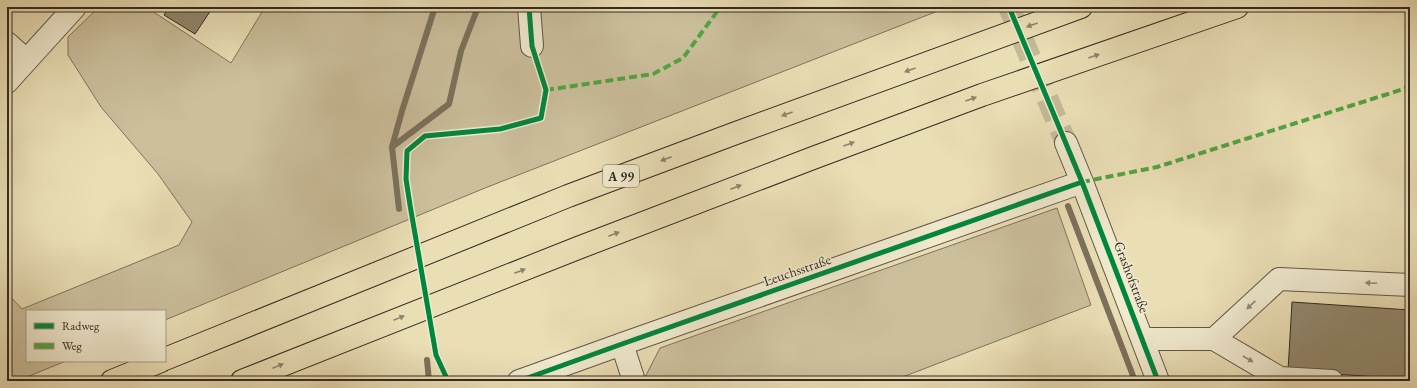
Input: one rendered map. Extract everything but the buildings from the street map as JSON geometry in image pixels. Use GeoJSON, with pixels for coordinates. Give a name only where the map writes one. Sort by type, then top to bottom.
{"type":"FeatureCollection","features":[{"type":"Feature","properties":{"kind":"highway","name":"A 99"},"geometry":{"type":"LineString","coordinates":[[166,360],[568,196],[1082,7]]}},
{"type":"Feature","properties":{"kind":"highway"},"geometry":{"type":"LineString","coordinates":[[242,381],[578,248],[820,155],[982,95],[1237,7]]}},
{"type":"Feature","properties":{"kind":"highway"},"geometry":{"type":"LineString","coordinates":[[112,381],[159,362]]}},
{"type":"Feature","properties":{"kind":"street"},"geometry":{"type":"LineString","coordinates":[[7,82],[75,7]]}},
{"type":"Feature","properties":{"kind":"street"},"geometry":{"type":"LineString","coordinates":[[529,7],[532,46]]}},
{"type":"Feature","properties":{"kind":"street"},"geometry":{"type":"LineString","coordinates":[[7,43],[26,60]]}},
{"type":"Feature","properties":{"kind":"street","name":"Grashofstraße"},"geometry":{"type":"LineString","coordinates":[[1066,143],[1158,381]]}},
{"type":"Feature","properties":{"kind":"street","name":"Leuchsstraße"},"geometry":{"type":"LineString","coordinates":[[519,381],[1082,182]]}},
{"type":"Feature","properties":{"kind":"street"},"geometry":{"type":"LineString","coordinates":[[1214,339],[1279,279],[1410,285]]}},
{"type":"Feature","properties":{"kind":"street"},"geometry":{"type":"LineString","coordinates":[[1142,339],[1214,339],[1280,378],[1332,381]]}},
{"type":"Feature","properties":{"kind":"street"},"geometry":{"type":"LineString","coordinates":[[622,344],[634,381]]}},
{"type":"Feature","properties":{"kind":"shaded area"},"geometry":{"type":"Polygon","coordinates":[[[99,7],[146,7],[231,63],[265,7],[948,7],[485,188],[166,320],[166,310],[26,310],[26,362],[64,362],[17,381],[7,381],[7,293],[22,309],[179,245],[192,222],[158,174],[101,107],[68,55],[68,37],[99,7]]]}},
{"type":"Feature","properties":{"kind":"shaded area"},"geometry":{"type":"Polygon","coordinates":[[[1057,208],[1091,305],[892,381],[643,381],[660,348],[1057,208]]]}},
{"type":"Feature","properties":{"kind":"waterway"},"geometry":{"type":"LineString","coordinates":[[399,209],[392,147],[435,7]]}},
{"type":"Feature","properties":{"kind":"waterway"},"geometry":{"type":"LineString","coordinates":[[392,147],[449,104],[461,51],[478,7]]}},
{"type":"Feature","properties":{"kind":"waterway"},"geometry":{"type":"LineString","coordinates":[[1068,206],[1135,381]]}},
{"type":"Feature","properties":{"kind":"waterway"},"geometry":{"type":"LineString","coordinates":[[427,360],[429,381]]}},
{"type":"Feature","properties":{"kind":"tunnel"},"geometry":{"type":"LineString","coordinates":[[1009,7],[1066,143]]}},
{"type":"Feature","properties":{"kind":"marked path"},"geometry":{"type":"LineString","coordinates":[[546,90],[653,74],[683,58],[722,7]]}},
{"type":"Feature","properties":{"kind":"marked path"},"geometry":{"type":"LineString","coordinates":[[1082,182],[1157,167],[1410,87]]}},
{"type":"Feature","properties":{"kind":"cycle path"},"geometry":{"type":"LineString","coordinates":[[448,381],[436,355],[406,179],[407,151],[425,136],[500,129],[541,118],[546,90],[532,46],[529,7]]}},
{"type":"Feature","properties":{"kind":"cycle path"},"geometry":{"type":"LineString","coordinates":[[1009,7],[1082,182],[1158,381]]}},
{"type":"Feature","properties":{"kind":"cycle path"},"geometry":{"type":"LineString","coordinates":[[519,381],[1082,182]]}}]}
